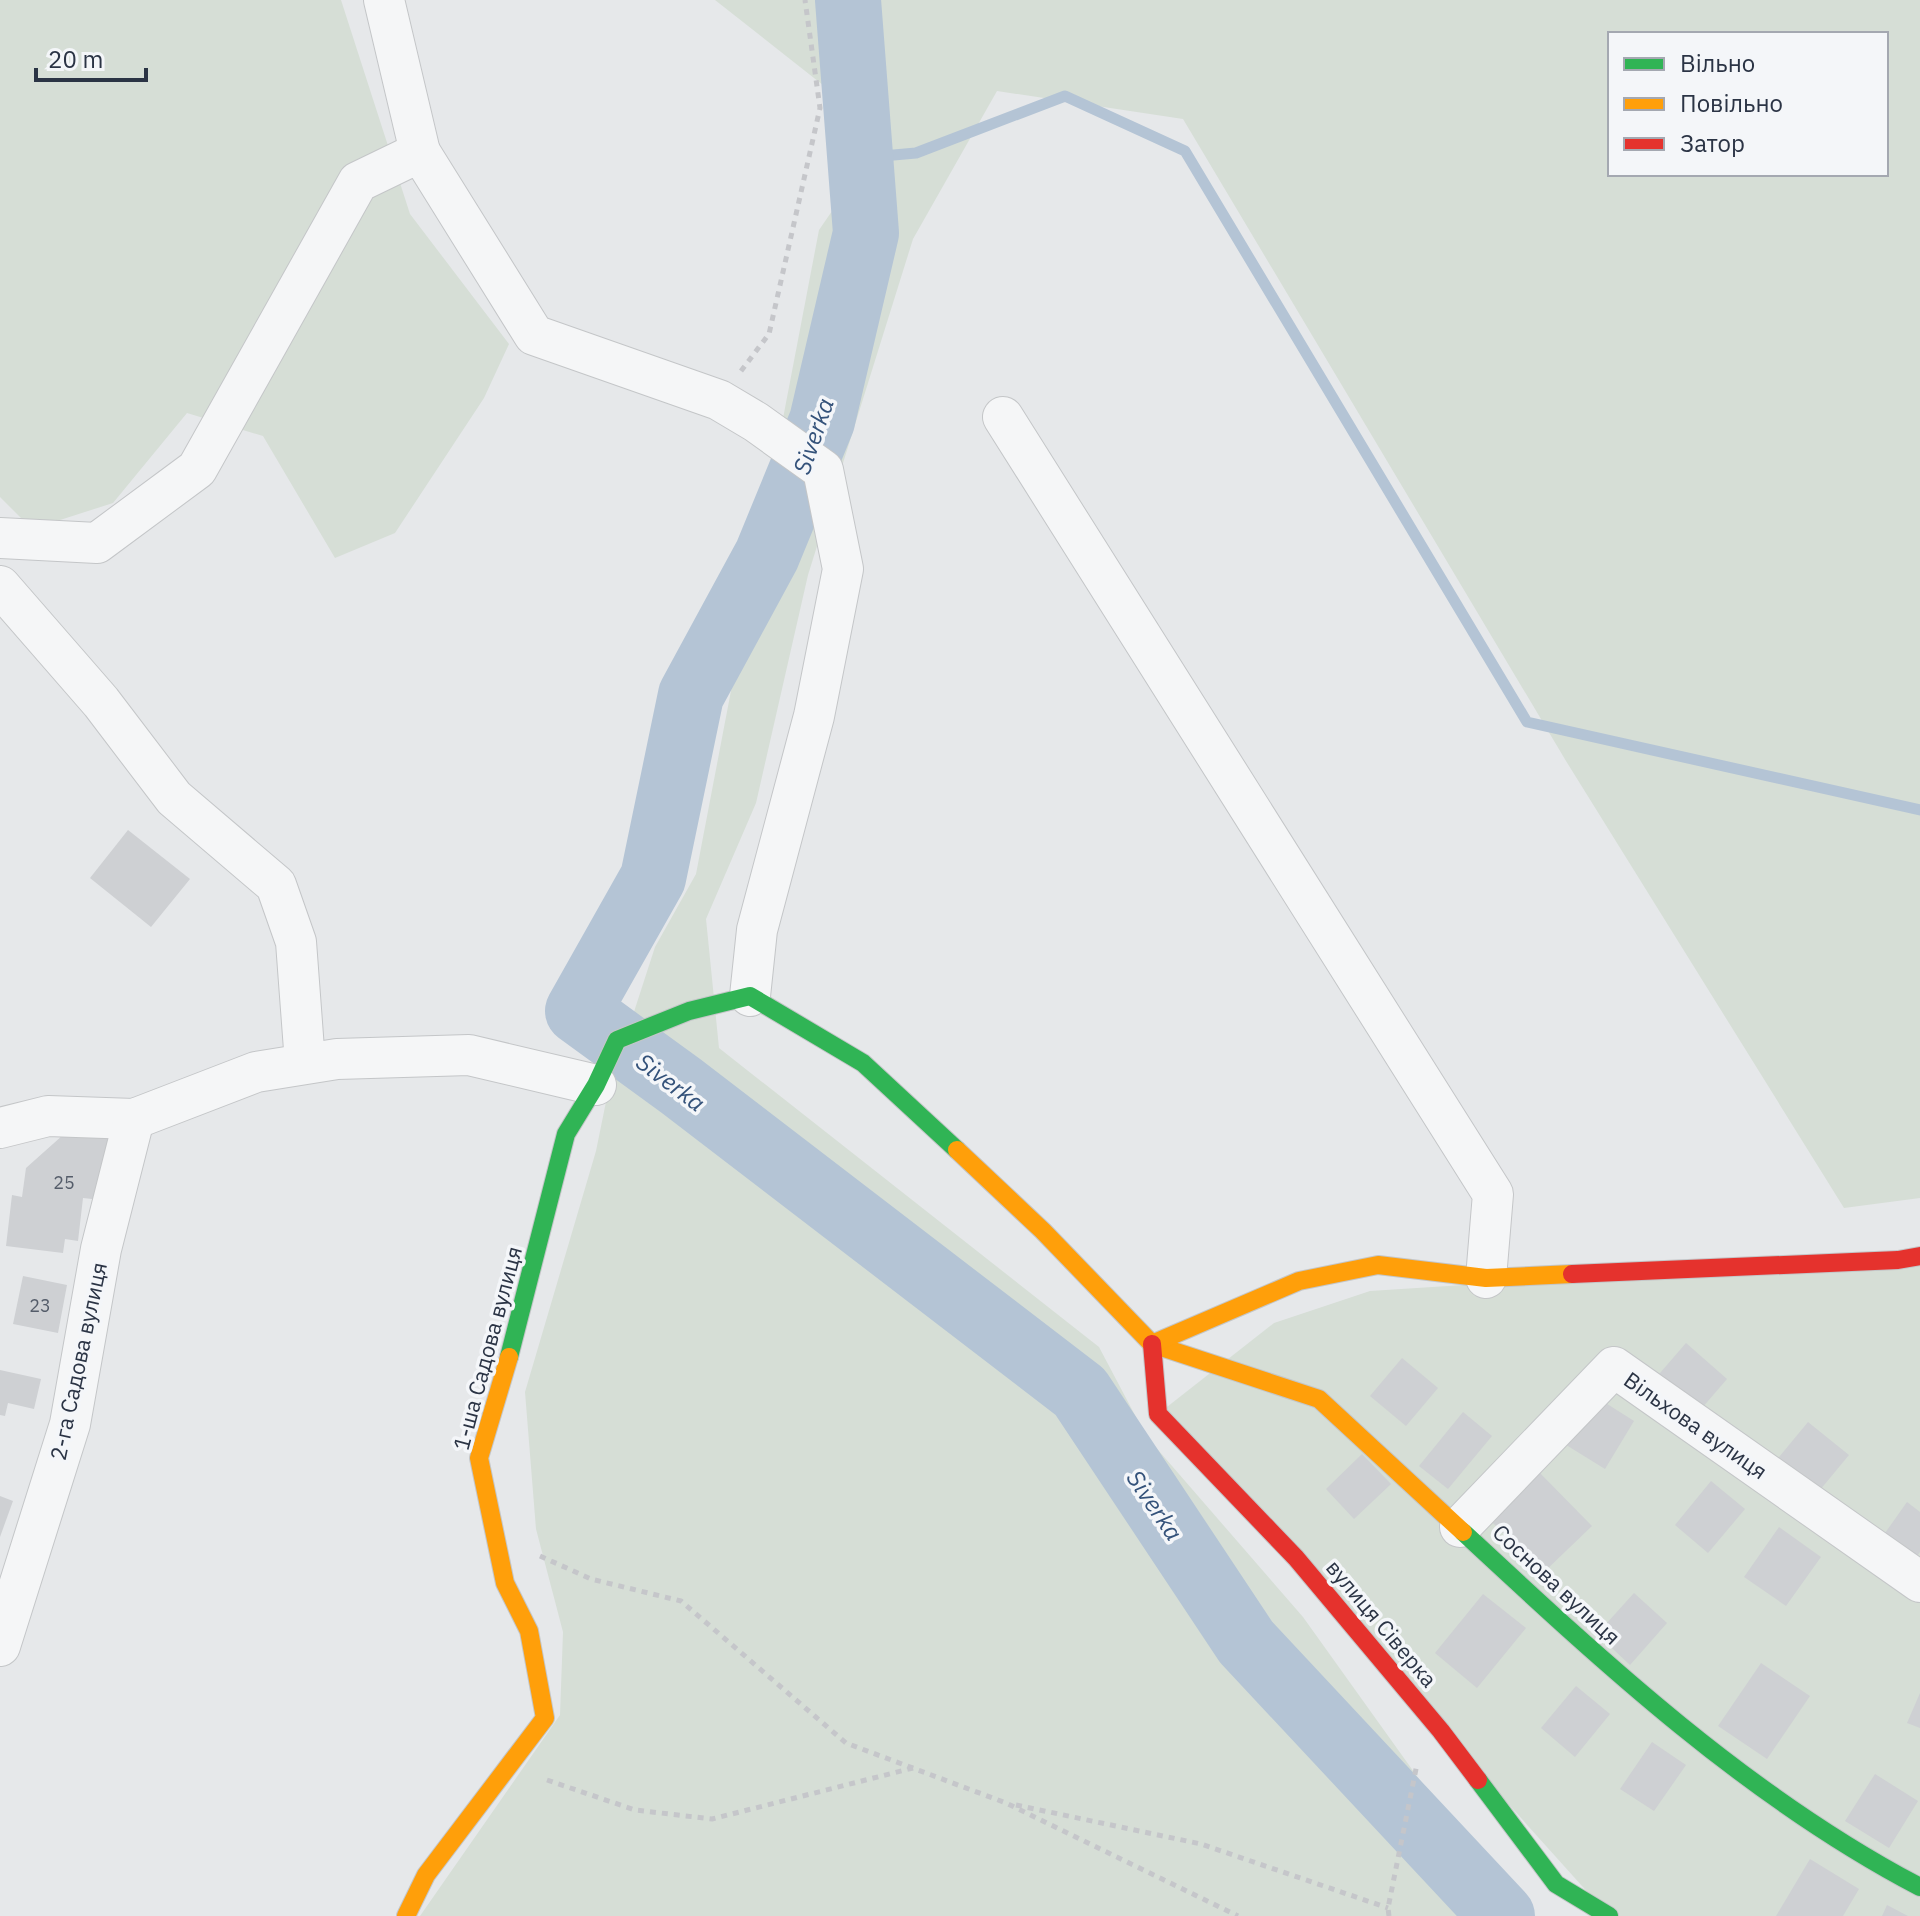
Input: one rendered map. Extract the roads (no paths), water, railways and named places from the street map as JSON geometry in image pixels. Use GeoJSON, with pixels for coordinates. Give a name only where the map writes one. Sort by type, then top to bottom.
{"type":"FeatureCollection","features":[{"type":"Feature","properties":{"kind":"street"},"geometry":{"type":"LineString","coordinates":[[384,0],[420,152],[534,335],[719,400],[756,422],[823,470],[843,569],[814,716],[757,930],[750,996],[863,1063],[1043,1231],[1152,1344],[1299,1281],[1378,1265],[1486,1278],[1898,1260],[1920,1256]]}},
{"type":"Feature","properties":{"kind":"street"},"geometry":{"type":"LineString","coordinates":[[0,538],[97,543],[197,469],[358,182],[420,152]]}},
{"type":"Feature","properties":{"kind":"street"},"geometry":{"type":"LineString","coordinates":[[1003,417],[1493,1194],[1486,1278]]}},
{"type":"Feature","properties":{"kind":"street"},"geometry":{"type":"LineString","coordinates":[[0,586],[101,702],[174,798],[276,885],[296,942],[305,1063]]}},
{"type":"Feature","properties":{"kind":"street","name":"1-ша Садова вулиця"},"geometry":{"type":"LineString","coordinates":[[406,1916],[426,1875],[545,1718],[529,1631],[505,1583],[479,1458],[516,1334],[566,1134],[596,1085],[617,1040],[689,1011],[750,996]]}},
{"type":"Feature","properties":{"kind":"street"},"geometry":{"type":"LineString","coordinates":[[0,1128],[48,1116],[134,1119],[256,1072],[337,1059],[469,1055],[596,1085]]}},
{"type":"Feature","properties":{"kind":"street","name":"2-га Садова вулиця"},"geometry":{"type":"LineString","coordinates":[[0,1646],[70,1424],[101,1249],[134,1119]]}},
{"type":"Feature","properties":{"kind":"street","name":"Соснова вулиця"},"geometry":{"type":"LineString","coordinates":[[1152,1344],[1319,1399],[1599,1658],[1740,1772],[1878,1865],[1920,1887]]}},
{"type":"Feature","properties":{"kind":"street","name":"вулиця Сіверка"},"geometry":{"type":"LineString","coordinates":[[1152,1344],[1158,1414],[1296,1558],[1441,1731],[1556,1884],[1609,1916]]}},
{"type":"Feature","properties":{"kind":"street","name":"Вільхова вулиця"},"geometry":{"type":"LineString","coordinates":[[1460,1527],[1614,1367],[1920,1582]]}},
{"type":"Feature","properties":{"kind":"waterway","name":"Siverka"},"geometry":{"type":"LineString","coordinates":[[848,0],[866,233],[822,421],[767,555],[691,695],[653,878],[578,1011],[681,1086],[1080,1392],[1246,1642],[1502,1916]]}},
{"type":"Feature","properties":{"kind":"waterway"},"geometry":{"type":"LineString","coordinates":[[860,158],[916,153],[1065,96],[1185,151],[1527,722],[1920,810]]}}]}
